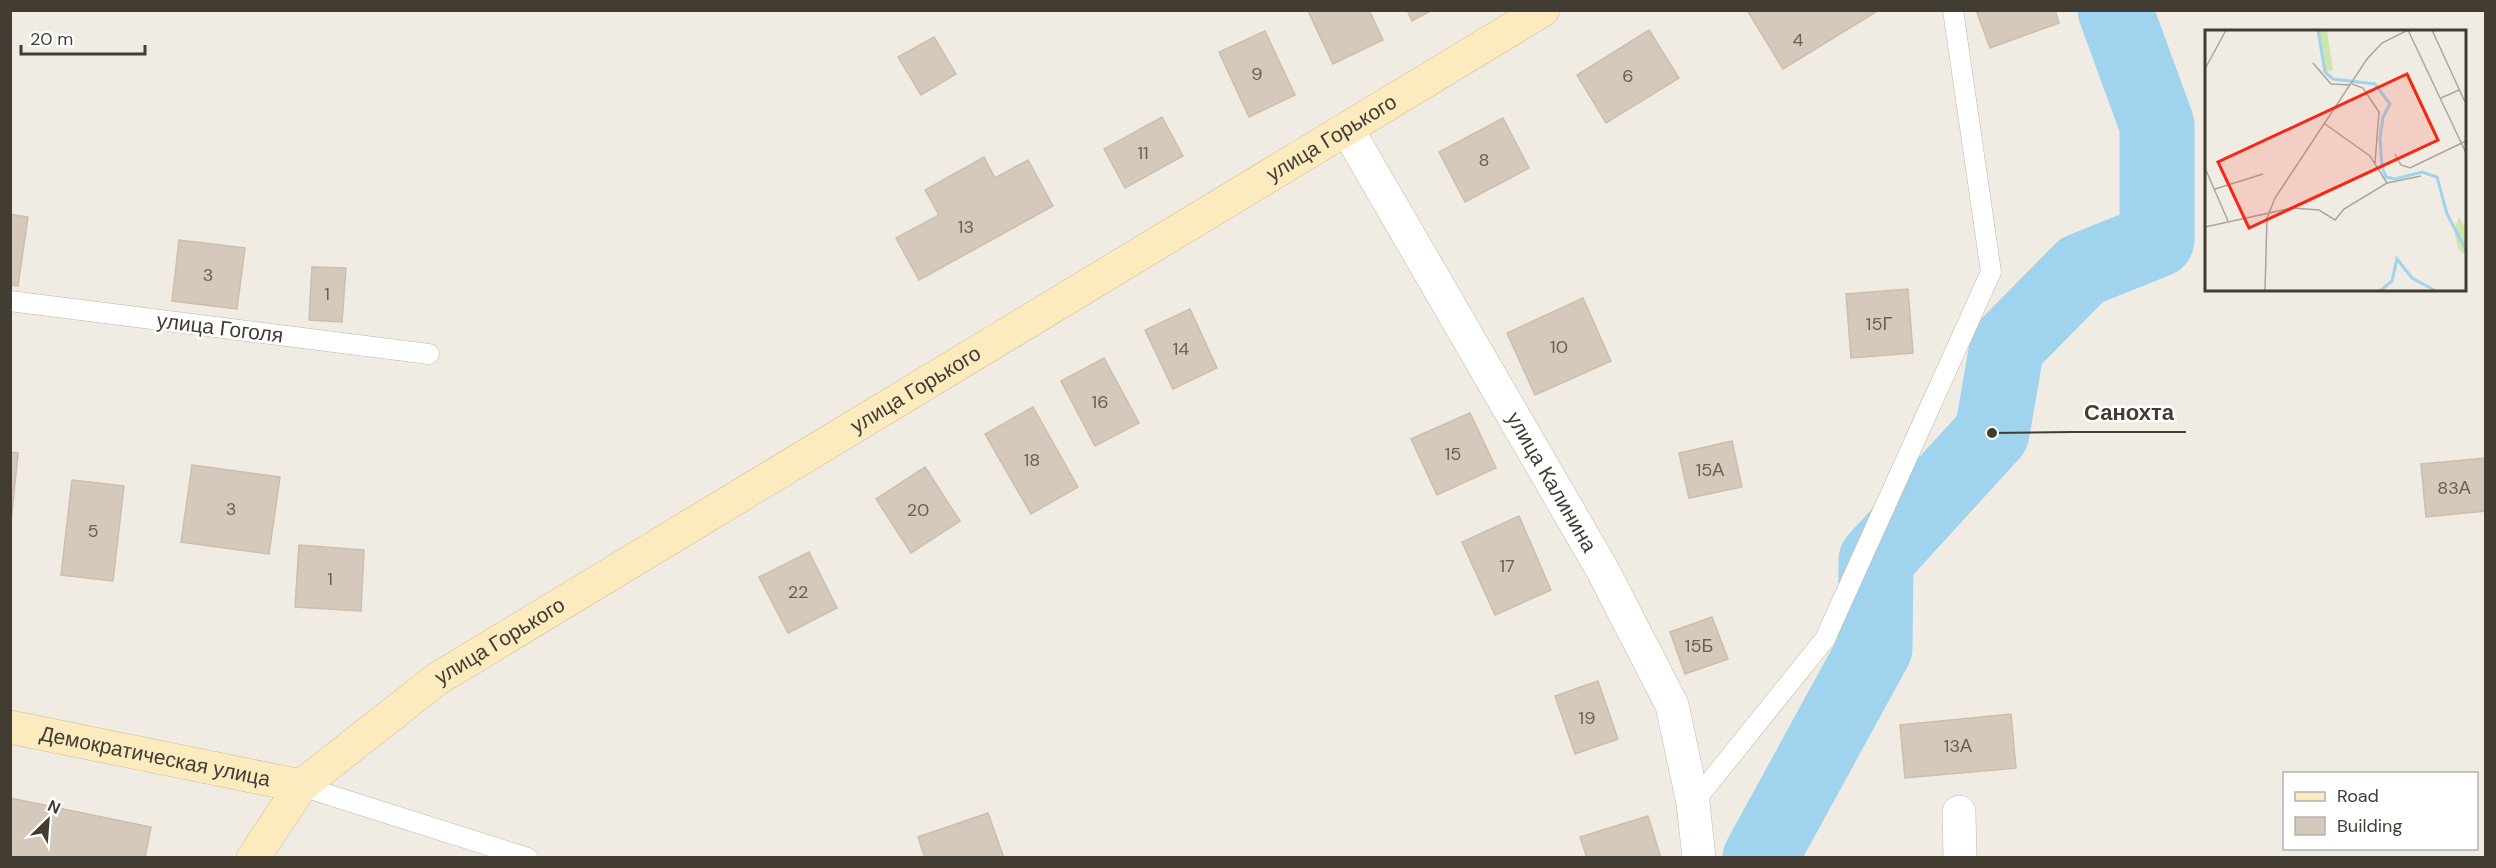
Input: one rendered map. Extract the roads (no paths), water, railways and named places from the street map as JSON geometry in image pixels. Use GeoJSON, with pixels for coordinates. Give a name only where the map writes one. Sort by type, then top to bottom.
{"type":"FeatureCollection","features":[{"type":"Feature","properties":{"kind":"street","name":"улица Горького"},"geometry":{"type":"LineString","coordinates":[[253,858],[301,786],[437,679],[1543,10]]}},
{"type":"Feature","properties":{"kind":"street","name":"улица Калинина"},"geometry":{"type":"LineString","coordinates":[[1347,129],[1602,569],[1672,705],[1693,803],[1699,858]]}},
{"type":"Feature","properties":{"kind":"street","name":"Демократическая улица"},"geometry":{"type":"LineString","coordinates":[[10,727],[301,786]]}},
{"type":"Feature","properties":{"kind":"street"},"geometry":{"type":"LineString","coordinates":[[1959,812],[1960,858]]}},
{"type":"Feature","properties":{"kind":"lane"},"geometry":{"type":"LineString","coordinates":[[1693,803],[1825,639],[1992,272],[1953,10]]}},
{"type":"Feature","properties":{"kind":"lane","name":"улица Гоголя"},"geometry":{"type":"LineString","coordinates":[[10,301],[429,354]]}},
{"type":"Feature","properties":{"kind":"lane"},"geometry":{"type":"LineString","coordinates":[[301,786],[528,858]]}},
{"type":"Feature","properties":{"kind":"waterway"},"geometry":{"type":"LineString","coordinates":[[1760,858],[1875,648],[1876,560],[1992,433],[2007,346],[2082,270],[2157,240],[2157,125],[2115,10]]}},
{"type":"Feature","properties":{"kind":"place","name":"Санохта"},"geometry":{"type":"Point","coordinates":[1992,433]}}]}
